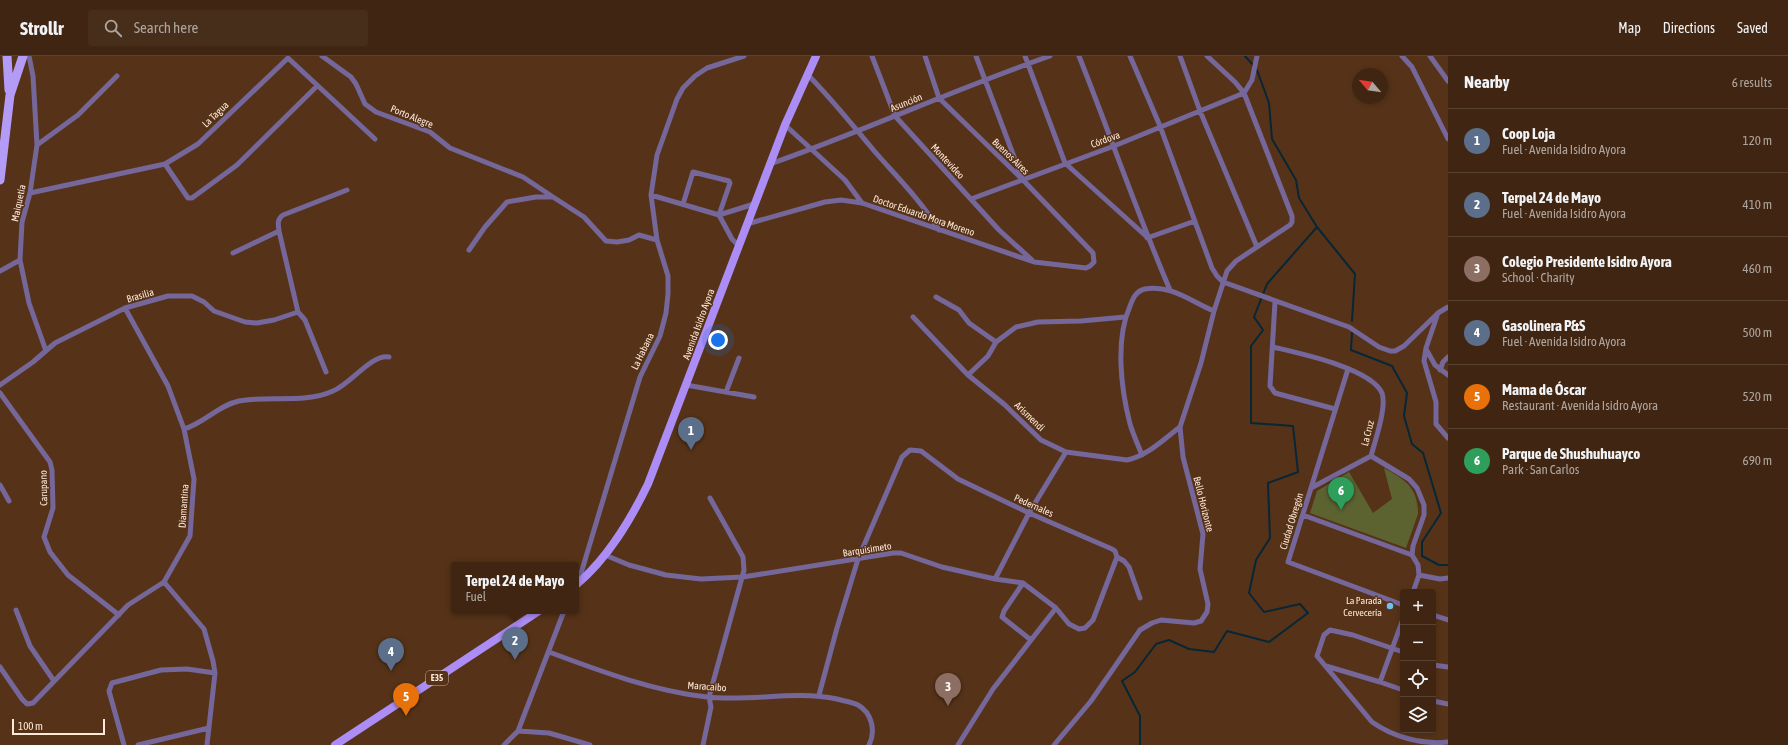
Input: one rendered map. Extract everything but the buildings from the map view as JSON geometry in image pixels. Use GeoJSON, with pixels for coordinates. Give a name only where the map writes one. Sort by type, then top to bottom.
{"type":"FeatureCollection","features":[{"type":"Feature","properties":{"kind":"highway"},"geometry":{"type":"LineString","coordinates":[[0,180],[10,95],[7,56]]}},
{"type":"Feature","properties":{"kind":"highway"},"geometry":{"type":"LineString","coordinates":[[10,95],[23,56]]}},
{"type":"Feature","properties":{"kind":"main road","name":"Avenida Isidro Ayora"},"geometry":{"type":"LineString","coordinates":[[579,582],[605,555],[622,530],[648,484],[746,224],[785,125],[816,56]]}},
{"type":"Feature","properties":{"kind":"main road","name":"E35"},"geometry":{"type":"LineString","coordinates":[[335,745],[534,614]]}},
{"type":"Feature","properties":{"kind":"street","name":"Maiquetía"},"geometry":{"type":"LineString","coordinates":[[29,56],[33,76],[37,145],[30,193],[22,222],[20,260],[29,303],[46,350]]}},
{"type":"Feature","properties":{"kind":"street","name":"Porto Alegre"},"geometry":{"type":"LineString","coordinates":[[322,56],[351,77],[356,84],[365,104],[376,112],[430,132],[450,148],[524,177],[553,197]]}},
{"type":"Feature","properties":{"kind":"street","name":"La Habana"},"geometry":{"type":"LineString","coordinates":[[579,577],[640,376],[660,336],[666,313],[668,276],[657,240],[651,195],[657,156],[667,123],[683,88],[695,76],[707,68],[744,56]]}},
{"type":"Feature","properties":{"kind":"street","name":"Montevideo"},"geometry":{"type":"LineString","coordinates":[[872,56],[894,116],[998,230],[1034,262]]}},
{"type":"Feature","properties":{"kind":"street","name":"Buenos Aires"},"geometry":{"type":"LineString","coordinates":[[925,56],[939,98],[1023,180],[1093,253],[1094,262]]}},
{"type":"Feature","properties":{"kind":"street"},"geometry":{"type":"LineString","coordinates":[[976,56],[1023,180]]}},
{"type":"Feature","properties":{"kind":"street"},"geometry":{"type":"LineString","coordinates":[[1025,56],[1066,162],[1148,238]]}},
{"type":"Feature","properties":{"kind":"street","name":"Asunción"},"geometry":{"type":"LineString","coordinates":[[770,164],[858,132],[939,98],[1050,56]]}},
{"type":"Feature","properties":{"kind":"street"},"geometry":{"type":"LineString","coordinates":[[1079,56],[1148,238],[1170,290]]}},
{"type":"Feature","properties":{"kind":"street"},"geometry":{"type":"LineString","coordinates":[[1130,56],[1160,126],[1212,268],[1223,282],[1275,302],[1349,327],[1379,347],[1390,351],[1395,351],[1404,346],[1438,313],[1448,306]]}},
{"type":"Feature","properties":{"kind":"street"},"geometry":{"type":"LineString","coordinates":[[1180,56],[1200,111],[1257,247]]}},
{"type":"Feature","properties":{"kind":"street"},"geometry":{"type":"LineString","coordinates":[[1207,56],[1235,82],[1244,93],[1252,80],[1257,56]]}},
{"type":"Feature","properties":{"kind":"street"},"geometry":{"type":"LineString","coordinates":[[1402,56],[1412,67],[1448,139]]}},
{"type":"Feature","properties":{"kind":"street"},"geometry":{"type":"LineString","coordinates":[[1430,56],[1448,82]]}},
{"type":"Feature","properties":{"kind":"street","name":"La Tagua"},"geometry":{"type":"LineString","coordinates":[[30,193],[165,164],[198,144],[288,58],[375,139]]}},
{"type":"Feature","properties":{"kind":"street"},"geometry":{"type":"LineString","coordinates":[[807,74],[834,101],[858,132],[930,215],[940,231]]}},
{"type":"Feature","properties":{"kind":"street"},"geometry":{"type":"LineString","coordinates":[[37,145],[78,115],[117,76]]}},
{"type":"Feature","properties":{"kind":"street"},"geometry":{"type":"LineString","coordinates":[[165,164],[188,198],[192,198],[237,165],[318,86]]}},
{"type":"Feature","properties":{"kind":"street","name":"Córdova"},"geometry":{"type":"LineString","coordinates":[[971,199],[1066,162],[1114,146],[1244,93]]}},
{"type":"Feature","properties":{"kind":"street","name":"Bello Horizonte"},"geometry":{"type":"LineString","coordinates":[[1054,745],[1091,701],[1140,630],[1161,620],[1194,623],[1201,621],[1207,612],[1208,604],[1200,570],[1203,534],[1183,458],[1180,426],[1201,363],[1214,311],[1228,271],[1236,261],[1292,222],[1292,216],[1244,93]]}},
{"type":"Feature","properties":{"kind":"street"},"geometry":{"type":"LineString","coordinates":[[785,125],[845,180],[862,203]]}},
{"type":"Feature","properties":{"kind":"street"},"geometry":{"type":"LineString","coordinates":[[683,204],[693,172],[729,181],[730,183],[719,215],[732,239],[738,245]]}},
{"type":"Feature","properties":{"kind":"street"},"geometry":{"type":"LineString","coordinates":[[326,372],[305,320],[298,312],[278,222],[279,218],[283,215],[347,190]]}},
{"type":"Feature","properties":{"kind":"street"},"geometry":{"type":"LineString","coordinates":[[651,195],[719,215],[754,204]]}},
{"type":"Feature","properties":{"kind":"street"},"geometry":{"type":"LineString","coordinates":[[469,250],[485,227],[508,202],[536,197],[553,197],[584,217],[606,241],[617,242],[629,240],[639,235],[657,240]]}},
{"type":"Feature","properties":{"kind":"street","name":"Doctor Eduardo Mora Moreno"},"geometry":{"type":"LineString","coordinates":[[746,224],[825,202],[841,200],[862,203],[1034,262],[1086,268],[1094,262]]}},
{"type":"Feature","properties":{"kind":"street"},"geometry":{"type":"LineString","coordinates":[[1148,238],[1195,221]]}},
{"type":"Feature","properties":{"kind":"street"},"geometry":{"type":"LineString","coordinates":[[233,253],[280,231]]}},
{"type":"Feature","properties":{"kind":"street"},"geometry":{"type":"LineString","coordinates":[[0,271],[20,260]]}},
{"type":"Feature","properties":{"kind":"street"},"geometry":{"type":"LineString","coordinates":[[1142,455],[1130,424],[1122,380],[1121,339],[1125,317],[1133,298],[1140,291],[1154,288],[1170,290],[1214,311]]}},
{"type":"Feature","properties":{"kind":"street","name":"Brasilia"},"geometry":{"type":"LineString","coordinates":[[0,385],[33,362],[55,343],[125,308],[168,296],[192,296],[204,302],[214,311],[245,322],[257,323],[274,320],[298,312]]}},
{"type":"Feature","properties":{"kind":"street"},"geometry":{"type":"LineString","coordinates":[[936,297],[959,310],[969,323],[996,342]]}},
{"type":"Feature","properties":{"kind":"street"},"geometry":{"type":"LineString","coordinates":[[1275,302],[1270,386],[1275,393],[1335,409]]}},
{"type":"Feature","properties":{"kind":"street","name":"Diamantina"},"geometry":{"type":"LineString","coordinates":[[125,308],[168,386],[184,429],[194,479],[190,536],[164,582]]}},
{"type":"Feature","properties":{"kind":"street"},"geometry":{"type":"LineString","coordinates":[[1438,313],[1426,348],[1424,361],[1436,402],[1436,424],[1448,438]]}},
{"type":"Feature","properties":{"kind":"street","name":"Arismendi"},"geometry":{"type":"LineString","coordinates":[[913,317],[968,375],[1005,405],[1041,440],[1066,452],[1127,460],[1142,455],[1180,426]]}},
{"type":"Feature","properties":{"kind":"street"},"geometry":{"type":"LineString","coordinates":[[968,375],[988,356],[996,342],[1016,327],[1038,322],[1081,321],[1125,317]]}},
{"type":"Feature","properties":{"kind":"street","name":"La Cruz"},"geometry":{"type":"LineString","coordinates":[[1273,347],[1360,373],[1369,379],[1382,393],[1382,409],[1371,456],[1409,479],[1416,488],[1424,505],[1424,515],[1414,542],[1412,555]]}},
{"type":"Feature","properties":{"kind":"street"},"geometry":{"type":"LineString","coordinates":[[1426,348],[1431,360],[1440,370],[1448,375]]}},
{"type":"Feature","properties":{"kind":"street"},"geometry":{"type":"LineString","coordinates":[[184,429],[199,423],[222,408],[237,402],[265,398],[294,398],[324,395],[344,385],[382,356],[389,357]]}},
{"type":"Feature","properties":{"kind":"street"},"geometry":{"type":"LineString","coordinates":[[1440,370],[1443,362],[1448,357]]}},
{"type":"Feature","properties":{"kind":"street"},"geometry":{"type":"LineString","coordinates":[[726,392],[739,358]]}},
{"type":"Feature","properties":{"kind":"street","name":"Ciudad Obregón"},"geometry":{"type":"LineString","coordinates":[[1348,369],[1288,562],[1400,604]]}},
{"type":"Feature","properties":{"kind":"street"},"geometry":{"type":"LineString","coordinates":[[686,385],[754,397]]}},
{"type":"Feature","properties":{"kind":"street","name":"Carupano"},"geometry":{"type":"LineString","coordinates":[[0,393],[50,462],[52,470],[53,508],[44,537],[50,552],[68,575],[119,615]]}},
{"type":"Feature","properties":{"kind":"street","name":"Pedernales"},"geometry":{"type":"LineString","coordinates":[[858,559],[902,458],[910,450],[921,451],[958,479],[1029,513],[1112,549],[1117,553],[1117,557],[1124,562],[1132,573],[1140,598]]}},
{"type":"Feature","properties":{"kind":"street"},"geometry":{"type":"LineString","coordinates":[[995,579],[1029,513],[1066,452]]}},
{"type":"Feature","properties":{"kind":"street"},"geometry":{"type":"LineString","coordinates":[[1311,488],[1371,456]]}},
{"type":"Feature","properties":{"kind":"street"},"geometry":{"type":"LineString","coordinates":[[0,485],[9,501]]}},
{"type":"Feature","properties":{"kind":"street"},"geometry":{"type":"LineString","coordinates":[[703,745],[711,707],[709,697],[744,570],[743,557],[710,498]]}},
{"type":"Feature","properties":{"kind":"street"},"geometry":{"type":"LineString","coordinates":[[1303,515],[1412,555],[1418,565],[1419,575],[1414,589]]}},
{"type":"Feature","properties":{"kind":"street","name":"Barquisimeto"},"geometry":{"type":"LineString","coordinates":[[605,555],[629,565],[675,577],[701,579],[743,577],[900,553],[942,566],[995,579],[1023,583],[1056,608],[1069,624],[1079,629],[1085,628],[1090,624],[1105,592],[1117,557]]}},
{"type":"Feature","properties":{"kind":"street"},"geometry":{"type":"LineString","coordinates":[[819,695],[858,559]]}},
{"type":"Feature","properties":{"kind":"street"},"geometry":{"type":"LineString","coordinates":[[1419,575],[1440,579],[1448,578]]}},
{"type":"Feature","properties":{"kind":"street"},"geometry":{"type":"LineString","coordinates":[[0,667],[26,704],[33,703],[128,605],[164,582],[204,629],[213,661],[214,673],[207,745]]}},
{"type":"Feature","properties":{"kind":"street"},"geometry":{"type":"LineString","coordinates":[[1023,583],[1004,611],[1002,617],[1031,640]]}},
{"type":"Feature","properties":{"kind":"street"},"geometry":{"type":"LineString","coordinates":[[958,745],[984,703],[1056,608]]}},
{"type":"Feature","properties":{"kind":"street"},"geometry":{"type":"LineString","coordinates":[[16,610],[30,646],[54,681]]}},
{"type":"Feature","properties":{"kind":"street"},"geometry":{"type":"LineString","coordinates":[[504,745],[518,731],[563,614]]}},
{"type":"Feature","properties":{"kind":"street"},"geometry":{"type":"LineString","coordinates":[[1436,616],[1448,620]]}},
{"type":"Feature","properties":{"kind":"street"},"geometry":{"type":"LineString","coordinates":[[1380,682],[1401,625]]}},
{"type":"Feature","properties":{"kind":"street"},"geometry":{"type":"LineString","coordinates":[[1400,651],[1330,630],[1324,636],[1317,656],[1372,722],[1381,729],[1415,742],[1439,745],[1448,742]]}},
{"type":"Feature","properties":{"kind":"street","name":"Maracaibo"},"geometry":{"type":"LineString","coordinates":[[549,652],[588,667],[659,688],[709,697],[819,695],[848,702],[858,706],[866,712],[873,734],[869,745]]}},
{"type":"Feature","properties":{"kind":"street"},"geometry":{"type":"LineString","coordinates":[[1436,665],[1448,667]]}},
{"type":"Feature","properties":{"kind":"street"},"geometry":{"type":"LineString","coordinates":[[1326,666],[1400,689]]}},
{"type":"Feature","properties":{"kind":"street"},"geometry":{"type":"LineString","coordinates":[[124,745],[109,691],[112,684],[161,670],[187,668],[214,673]]}},
{"type":"Feature","properties":{"kind":"street"},"geometry":{"type":"LineString","coordinates":[[1436,702],[1448,704]]}},
{"type":"Feature","properties":{"kind":"street"},"geometry":{"type":"LineString","coordinates":[[138,745],[209,728]]}},
{"type":"Feature","properties":{"kind":"street"},"geometry":{"type":"LineString","coordinates":[[518,731],[549,733],[590,745]]}},
{"type":"Feature","properties":{"kind":"green space"},"geometry":{"type":"Polygon","coordinates":[[[1384,468],[1398,476],[1409,485],[1416,497],[1418,514],[1406,548],[1310,513],[1317,491],[1349,472],[1373,513],[1392,499],[1384,468]]]}},
{"type":"Feature","properties":{"kind":"waterway"},"geometry":{"type":"LineString","coordinates":[[1245,56],[1253,65]]}},
{"type":"Feature","properties":{"kind":"waterway"},"geometry":{"type":"LineString","coordinates":[[1257,70],[1269,103],[1272,139],[1296,180],[1299,198],[1317,227],[1355,274],[1352,321]]}},
{"type":"Feature","properties":{"kind":"waterway"},"geometry":{"type":"LineString","coordinates":[[1140,745],[1140,716],[1122,681],[1135,672],[1156,644],[1169,640],[1189,649],[1214,652],[1227,631],[1269,642],[1308,613],[1300,604],[1264,612],[1249,593],[1256,560],[1270,538],[1268,483],[1298,472],[1293,426],[1251,423],[1251,346],[1263,330],[1254,317],[1267,284],[1317,227]]}},
{"type":"Feature","properties":{"kind":"waterway"},"geometry":{"type":"LineString","coordinates":[[1352,333],[1351,350],[1392,366],[1407,393],[1404,416],[1412,444],[1423,453],[1441,513],[1422,542],[1422,556],[1439,565],[1448,565]]}},
{"type":"Feature","properties":{"kind":"place","name":"Coop Loja"},"geometry":{"type":"Point","coordinates":[691,450]}},
{"type":"Feature","properties":{"kind":"place","name":"Parque de Shushuhuayco"},"geometry":{"type":"Point","coordinates":[1341,510]}},
{"type":"Feature","properties":{"kind":"place","name":"La Parada Cervecería"},"geometry":{"type":"Point","coordinates":[1390,606]}},
{"type":"Feature","properties":{"kind":"place","name":"Terpel 24 de Mayo"},"geometry":{"type":"Point","coordinates":[515,660]}},
{"type":"Feature","properties":{"kind":"place","name":"Gasolinera P&S"},"geometry":{"type":"Point","coordinates":[391,671]}},
{"type":"Feature","properties":{"kind":"place","name":"Colegio Presidente Isidro Ayora"},"geometry":{"type":"Point","coordinates":[948,706]}},
{"type":"Feature","properties":{"kind":"place","name":"Mama de Óscar"},"geometry":{"type":"Point","coordinates":[406,716]}}]}
